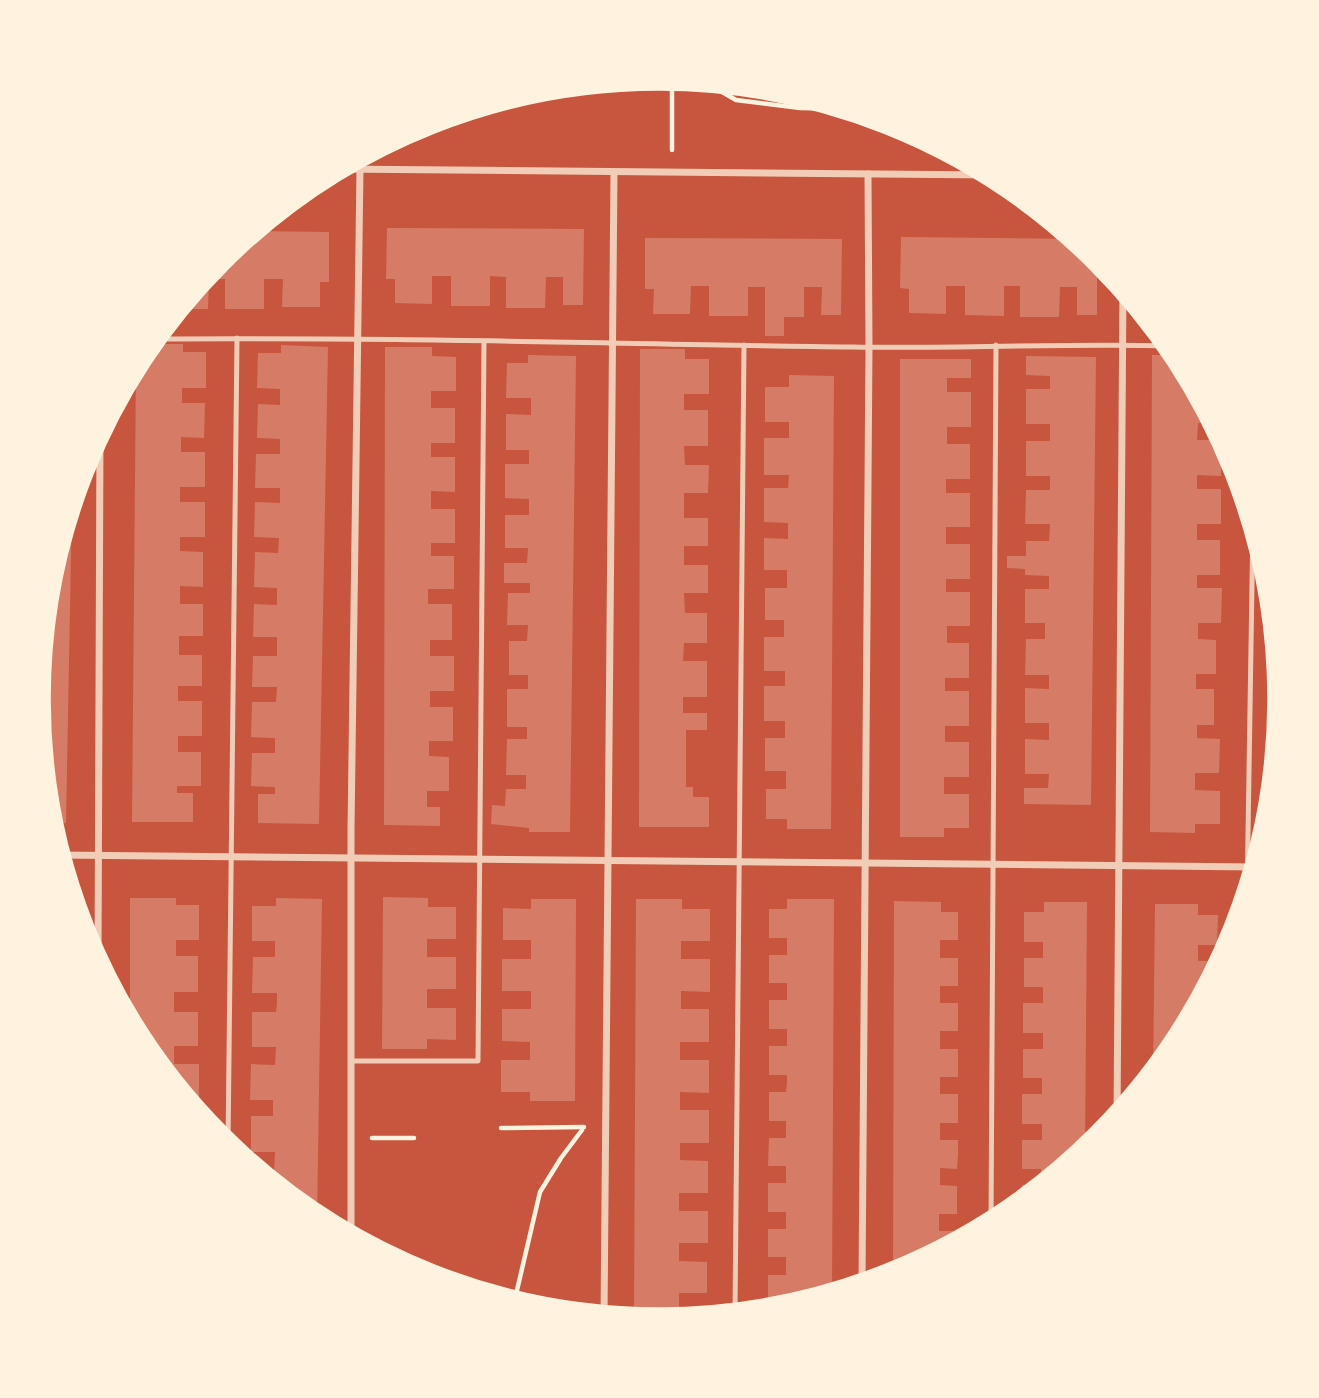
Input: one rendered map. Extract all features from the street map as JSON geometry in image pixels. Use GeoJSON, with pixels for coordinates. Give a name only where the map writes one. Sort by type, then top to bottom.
{"type":"FeatureCollection","features":[{"type":"Feature","properties":{"kind":"street"},"geometry":{"type":"LineString","coordinates":[[356,169],[973,175]]}},
{"type":"Feature","properties":{"kind":"street"},"geometry":{"type":"LineString","coordinates":[[351,1226],[351,858],[360,169]]}},
{"type":"Feature","properties":{"kind":"street"},"geometry":{"type":"LineString","coordinates":[[604,1306],[614,172]]}},
{"type":"Feature","properties":{"kind":"street"},"geometry":{"type":"LineString","coordinates":[[862,1275],[868,174]]}},
{"type":"Feature","properties":{"kind":"street"},"geometry":{"type":"LineString","coordinates":[[1116,1104],[1123,302]]}},
{"type":"Feature","properties":{"kind":"street"},"geometry":{"type":"LineString","coordinates":[[98,940],[100,455]]}},
{"type":"Feature","properties":{"kind":"street"},"geometry":{"type":"LineString","coordinates":[[70,856],[1246,867]]}},
{"type":"Feature","properties":{"kind":"lane"},"geometry":{"type":"LineString","coordinates":[[228,1131],[237,338]]}},
{"type":"Feature","properties":{"kind":"lane"},"geometry":{"type":"LineString","coordinates":[[167,339],[869,347],[1157,346]]}},
{"type":"Feature","properties":{"kind":"lane"},"geometry":{"type":"LineString","coordinates":[[351,1061],[478,1061],[484,342]]}},
{"type":"Feature","properties":{"kind":"lane"},"geometry":{"type":"LineString","coordinates":[[735,1304],[744,345]]}},
{"type":"Feature","properties":{"kind":"lane"},"geometry":{"type":"LineString","coordinates":[[991,1212],[996,345]]}},
{"type":"Feature","properties":{"kind":"lane"},"geometry":{"type":"LineString","coordinates":[[1247,864],[1252,556]]}},
{"type":"Feature","properties":{"kind":"path"},"geometry":{"type":"LineString","coordinates":[[672,89],[672,173]]}},
{"type":"Feature","properties":{"kind":"path"},"geometry":{"type":"LineString","coordinates":[[723,92],[736,100],[815,108]]}},
{"type":"Feature","properties":{"kind":"path"},"geometry":{"type":"LineString","coordinates":[[516,1293],[540,1192],[584,1127]]}},
{"type":"Feature","properties":{"kind":"path"},"geometry":{"type":"LineString","coordinates":[[501,1128],[605,1127]]}},
{"type":"Feature","properties":{"kind":"path"},"geometry":{"type":"LineString","coordinates":[[351,1138],[414,1138]]}},
{"type":"Feature","properties":{"kind":"building"},"geometry":{"type":"Polygon","coordinates":[[[387,228],[584,229],[583,305],[563,305],[563,277],[546,277],[545,308],[506,308],[506,277],[490,276],[490,306],[451,306],[451,276],[432,276],[432,304],[395,303],[395,279],[386,279],[387,228]]]}},
{"type":"Feature","properties":{"kind":"building"},"geometry":{"type":"Polygon","coordinates":[[[268,231],[329,232],[329,282],[320,282],[320,307],[282,307],[283,279],[264,279],[264,309],[225,309],[225,279],[217,279],[268,231]]]}},
{"type":"Feature","properties":{"kind":"building"},"geometry":{"type":"Polygon","coordinates":[[[901,237],[1061,239],[1097,273],[1097,315],[1077,315],[1077,287],[1060,287],[1059,317],[1020,317],[1020,286],[1004,286],[1004,316],[965,315],[965,286],[946,286],[946,314],[909,313],[909,289],[900,288],[901,237]]]}},
{"type":"Feature","properties":{"kind":"building"},"geometry":{"type":"Polygon","coordinates":[[[645,238],[842,239],[841,315],[821,315],[822,287],[804,287],[804,317],[784,317],[784,336],[765,336],[765,287],[748,287],[748,316],[709,316],[709,286],[691,286],[690,314],[653,314],[654,289],[645,289],[645,238]]]}},
{"type":"Feature","properties":{"kind":"building"},"geometry":{"type":"Polygon","coordinates":[[[209,288],[208,309],[190,309],[209,288]]]}},
{"type":"Feature","properties":{"kind":"building"},"geometry":{"type":"Polygon","coordinates":[[[163,344],[183,344],[183,352],[206,352],[206,388],[182,388],[182,403],[205,403],[204,438],[181,437],[181,452],[205,452],[205,487],[180,487],[180,502],[205,502],[205,537],[180,537],[180,551],[203,552],[203,587],[180,586],[180,604],[203,604],[203,636],[179,636],[179,655],[202,655],[202,686],[178,686],[178,701],[202,701],[202,736],[178,736],[178,752],[201,752],[201,786],[177,786],[177,793],[193,793],[193,822],[132,822],[136,386],[163,344]]]}},
{"type":"Feature","properties":{"kind":"building"},"geometry":{"type":"Polygon","coordinates":[[[281,345],[328,347],[319,824],[258,823],[258,794],[275,794],[275,787],[251,786],[252,753],[275,753],[275,738],[251,737],[252,702],[276,702],[277,687],[252,687],[253,656],[277,656],[277,637],[253,637],[254,604],[277,605],[277,588],[254,587],[255,552],[278,553],[279,538],[254,537],[255,502],[280,503],[280,488],[255,488],[256,454],[280,454],[280,439],[257,438],[258,404],[280,405],[280,389],[257,388],[258,353],[281,353],[281,345]]]}},
{"type":"Feature","properties":{"kind":"building"},"geometry":{"type":"Polygon","coordinates":[[[385,347],[432,347],[432,356],[456,357],[456,391],[431,391],[431,408],[455,408],[455,443],[431,443],[431,457],[455,457],[455,492],[431,491],[431,509],[455,509],[455,543],[431,543],[431,556],[454,556],[454,589],[428,589],[428,604],[452,604],[452,640],[430,640],[430,656],[454,656],[454,691],[430,691],[430,707],[453,707],[453,741],[429,741],[429,756],[449,757],[449,791],[427,791],[427,807],[440,807],[440,826],[384,825],[385,347]]]}},
{"type":"Feature","properties":{"kind":"building"},"geometry":{"type":"Polygon","coordinates":[[[640,349],[685,349],[685,359],[709,359],[709,394],[684,394],[684,410],[708,410],[708,446],[684,446],[685,465],[709,465],[708,493],[684,493],[684,518],[708,518],[708,546],[684,546],[684,565],[708,565],[708,593],[684,593],[685,613],[707,613],[707,643],[684,643],[683,661],[707,661],[707,697],[683,697],[683,713],[707,713],[707,730],[686,730],[686,787],[693,787],[693,797],[709,797],[709,827],[639,827],[640,349]]]}},
{"type":"Feature","properties":{"kind":"building"},"geometry":{"type":"Polygon","coordinates":[[[528,355],[576,356],[570,832],[529,832],[529,828],[491,824],[492,805],[505,806],[506,789],[526,789],[526,775],[506,775],[507,739],[527,739],[527,727],[507,727],[507,689],[528,689],[528,675],[509,675],[509,641],[527,641],[528,625],[507,625],[508,593],[530,593],[530,583],[504,583],[504,563],[527,563],[528,548],[505,548],[505,515],[529,515],[529,499],[505,498],[505,464],[529,464],[529,450],[506,450],[506,414],[531,415],[531,398],[506,398],[507,363],[528,363],[528,355]]]}},
{"type":"Feature","properties":{"kind":"building"},"geometry":{"type":"Polygon","coordinates":[[[1152,355],[1164,355],[1204,423],[1198,423],[1197,440],[1212,440],[1221,459],[1221,476],[1197,475],[1197,489],[1221,489],[1221,524],[1197,524],[1197,540],[1220,540],[1220,575],[1197,575],[1197,588],[1222,588],[1221,623],[1198,623],[1198,639],[1216,640],[1216,674],[1196,674],[1196,689],[1214,689],[1214,725],[1197,725],[1197,738],[1220,739],[1219,773],[1195,773],[1195,790],[1220,791],[1220,824],[1195,824],[1195,833],[1150,832],[1152,355]]]}},
{"type":"Feature","properties":{"kind":"building"},"geometry":{"type":"Polygon","coordinates":[[[1026,356],[1096,357],[1091,805],[1024,804],[1024,788],[1048,788],[1049,774],[1025,774],[1025,739],[1049,740],[1049,723],[1025,723],[1025,688],[1049,689],[1049,675],[1025,675],[1026,639],[1045,639],[1045,623],[1025,623],[1025,589],[1049,589],[1049,576],[1025,575],[1025,569],[1007,568],[1007,556],[1026,556],[1026,541],[1049,541],[1050,524],[1025,524],[1026,490],[1050,490],[1050,476],[1026,476],[1026,441],[1050,441],[1050,424],[1026,424],[1026,389],[1050,389],[1050,376],[1026,375],[1026,356]]]}},
{"type":"Feature","properties":{"kind":"building"},"geometry":{"type":"Polygon","coordinates":[[[900,359],[971,359],[971,378],[947,378],[947,392],[971,392],[971,427],[947,427],[947,444],[970,444],[970,479],[946,479],[946,493],[970,493],[970,527],[946,527],[946,544],[970,544],[970,579],[946,579],[946,592],[970,592],[970,626],[947,626],[947,643],[969,643],[969,678],[945,678],[945,691],[969,691],[969,726],[945,726],[945,742],[969,742],[969,777],[944,777],[944,794],[969,794],[969,828],[944,828],[944,837],[900,837],[900,359]]]}},
{"type":"Feature","properties":{"kind":"building"},"geometry":{"type":"Polygon","coordinates":[[[789,375],[834,376],[831,829],[787,829],[787,819],[766,819],[766,789],[786,789],[786,771],[765,771],[765,738],[785,738],[785,721],[764,721],[764,686],[785,686],[785,671],[764,671],[764,637],[784,637],[784,620],[765,620],[765,588],[787,588],[787,570],[764,570],[764,538],[788,539],[788,523],[764,522],[764,488],[788,488],[789,475],[764,475],[764,438],[789,438],[789,422],[765,422],[765,387],[789,387],[789,375]]]}},
{"type":"Feature","properties":{"kind":"building"},"geometry":{"type":"Polygon","coordinates":[[[71,536],[66,823],[62,823],[54,779],[49,699],[54,619],[71,536]]]}},
{"type":"Feature","properties":{"kind":"building"},"geometry":{"type":"Polygon","coordinates":[[[383,897],[428,898],[428,907],[456,907],[456,939],[427,939],[427,957],[456,957],[456,989],[427,989],[427,1008],[456,1008],[456,1040],[427,1039],[427,1049],[382,1049],[383,897]]]}},
{"type":"Feature","properties":{"kind":"building"},"geometry":{"type":"Polygon","coordinates":[[[130,898],[176,898],[176,905],[199,905],[199,940],[176,940],[176,956],[198,956],[198,992],[174,992],[174,1012],[198,1012],[198,1046],[174,1046],[174,1064],[199,1064],[199,1100],[175,1071],[130,1002],[130,898]]]}},
{"type":"Feature","properties":{"kind":"building"},"geometry":{"type":"Polygon","coordinates":[[[276,898],[322,899],[317,1205],[274,1172],[275,1152],[251,1152],[251,1116],[273,1116],[273,1100],[250,1100],[251,1064],[275,1065],[276,1047],[252,1047],[252,1012],[276,1012],[277,1003],[277,993],[252,993],[253,957],[275,957],[275,941],[252,941],[252,906],[276,906],[276,898]]]}},
{"type":"Feature","properties":{"kind":"building"},"geometry":{"type":"Polygon","coordinates":[[[531,899],[576,899],[575,1101],[530,1101],[530,1092],[501,1092],[501,1060],[530,1060],[530,1042],[502,1041],[502,1009],[531,1009],[531,991],[502,991],[502,959],[531,959],[531,940],[503,940],[503,908],[531,909],[531,899]]]}},
{"type":"Feature","properties":{"kind":"building"},"geometry":{"type":"Polygon","coordinates":[[[636,899],[682,899],[682,909],[710,909],[710,941],[681,941],[681,959],[710,959],[710,992],[681,991],[681,1009],[709,1009],[709,1042],[680,1042],[680,1060],[709,1060],[709,1093],[680,1092],[680,1110],[709,1110],[709,1143],[680,1143],[680,1160],[708,1161],[708,1193],[679,1193],[679,1211],[708,1211],[708,1243],[679,1243],[679,1261],[707,1262],[707,1293],[679,1293],[679,1309],[634,1309],[636,899]]]}},
{"type":"Feature","properties":{"kind":"building"},"geometry":{"type":"Polygon","coordinates":[[[787,899],[834,899],[832,1285],[768,1300],[768,1275],[786,1275],[786,1257],[768,1257],[768,1229],[786,1229],[786,1212],[768,1212],[768,1183],[786,1183],[786,1166],[768,1166],[769,1138],[786,1138],[786,1121],[769,1121],[769,1092],[786,1092],[787,1083],[787,1075],[769,1075],[769,1046],[787,1046],[787,1029],[769,1029],[769,1000],[787,1000],[787,983],[769,983],[769,955],[787,955],[787,938],[769,938],[769,909],[787,909],[787,899]]]}},
{"type":"Feature","properties":{"kind":"building"},"geometry":{"type":"Polygon","coordinates":[[[894,901],[941,902],[941,912],[958,912],[958,940],[940,940],[940,958],[958,958],[958,986],[940,986],[940,1003],[958,1003],[958,1031],[940,1031],[940,1049],[958,1049],[958,1077],[940,1077],[940,1094],[958,1094],[958,1123],[940,1123],[940,1140],[958,1140],[958,1154],[957,1169],[940,1168],[940,1185],[957,1186],[957,1214],[939,1214],[939,1231],[957,1232],[893,1263],[894,901]]]}},
{"type":"Feature","properties":{"kind":"building"},"geometry":{"type":"Polygon","coordinates":[[[1044,902],[1087,902],[1085,1136],[1041,1175],[1041,1169],[1022,1169],[1022,1140],[1042,1140],[1042,1124],[1022,1124],[1022,1094],[1042,1094],[1042,1078],[1023,1078],[1023,1049],[1043,1049],[1043,1033],[1023,1033],[1023,1003],[1043,1003],[1043,987],[1024,987],[1024,958],[1043,958],[1043,942],[1024,942],[1024,912],[1044,912],[1044,902]]]}},
{"type":"Feature","properties":{"kind":"building"},"geometry":{"type":"Polygon","coordinates":[[[1155,904],[1198,904],[1198,915],[1218,915],[1217,945],[1198,945],[1198,961],[1211,961],[1188,1004],[1153,1058],[1155,904]]]}}]}
